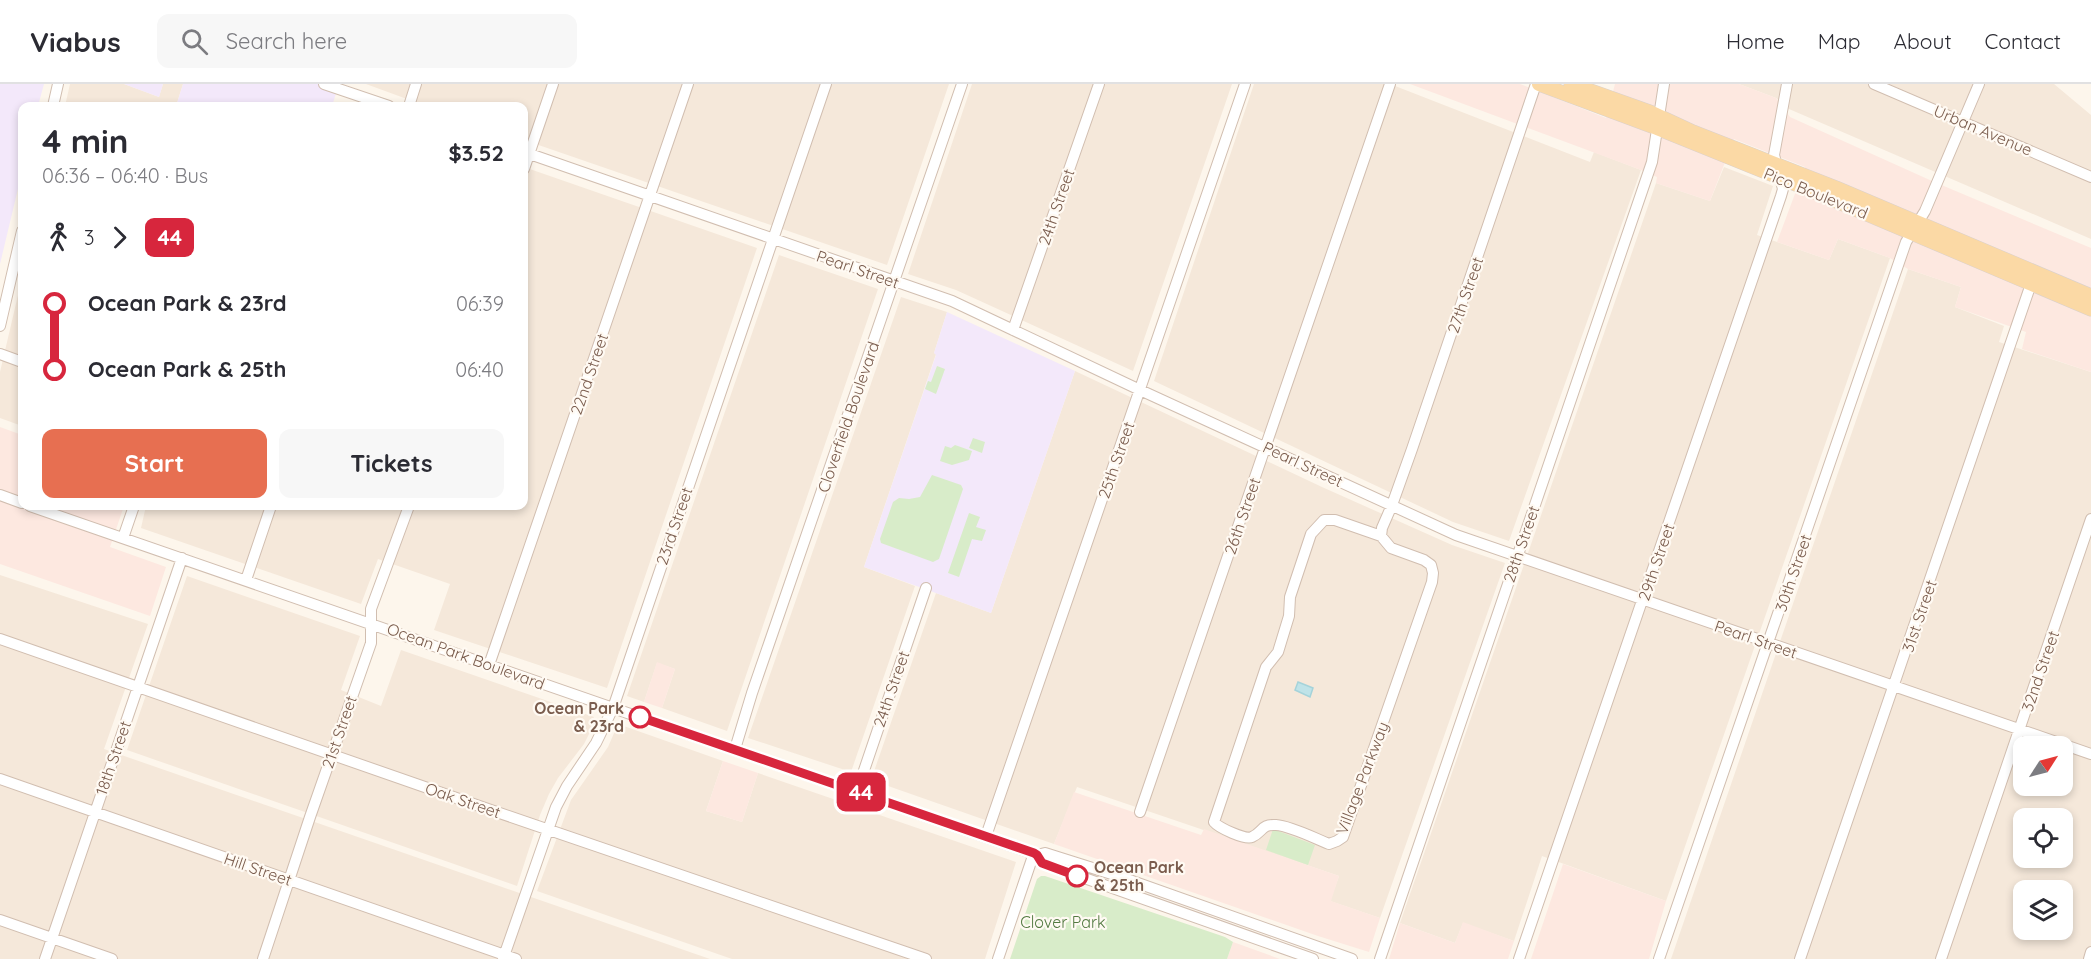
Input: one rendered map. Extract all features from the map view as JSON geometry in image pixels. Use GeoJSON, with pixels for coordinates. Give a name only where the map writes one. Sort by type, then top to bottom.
{"type":"FeatureCollection","features":[{"type":"Feature","properties":{"kind":"main road","name":"Pico Boulevard"},"geometry":{"type":"LineString","coordinates":[[1537,84],[1658,122]]}},
{"type":"Feature","properties":{"kind":"main road","name":"Pico Boulevard"},"geometry":{"type":"LineString","coordinates":[[1571,84],[2033,278],[2091,309]]}},
{"type":"Feature","properties":{"kind":"main road","name":"Pico Boulevard"},"geometry":{"type":"LineString","coordinates":[[2033,278],[2091,296]]}},
{"type":"Feature","properties":{"kind":"street"},"geometry":{"type":"LineString","coordinates":[[54,102],[58,84]]}},
{"type":"Feature","properties":{"kind":"street"},"geometry":{"type":"LineString","coordinates":[[324,84],[378,102]]}},
{"type":"Feature","properties":{"kind":"street"},"geometry":{"type":"LineString","coordinates":[[410,102],[416,84]]}},
{"type":"Feature","properties":{"kind":"street"},"geometry":{"type":"LineString","coordinates":[[528,148],[553,84]]}},
{"type":"Feature","properties":{"kind":"street","name":"22nd Street"},"geometry":{"type":"LineString","coordinates":[[489,664],[688,84]]}},
{"type":"Feature","properties":{"kind":"street","name":"23rd Street"},"geometry":{"type":"LineString","coordinates":[[504,957],[560,797],[596,743],[613,708],[826,84]]}},
{"type":"Feature","properties":{"kind":"street","name":"Cloverfield Boulevard"},"geometry":{"type":"LineString","coordinates":[[735,749],[752,693],[962,84]]}},
{"type":"Feature","properties":{"kind":"street","name":"24th Street"},"geometry":{"type":"LineString","coordinates":[[1013,330],[1099,84]]}},
{"type":"Feature","properties":{"kind":"street","name":"25th Street"},"geometry":{"type":"LineString","coordinates":[[986,836],[1245,84]]}},
{"type":"Feature","properties":{"kind":"street","name":"26th Street"},"geometry":{"type":"LineString","coordinates":[[1140,812],[1390,84]]}},
{"type":"Feature","properties":{"kind":"street","name":"27th Street"},"geometry":{"type":"LineString","coordinates":[[1381,536],[1537,84]]}},
{"type":"Feature","properties":{"kind":"street","name":"28th Street"},"geometry":{"type":"LineString","coordinates":[[1380,959],[1652,162],[1664,84]]}},
{"type":"Feature","properties":{"kind":"street","name":"29th Street"},"geometry":{"type":"LineString","coordinates":[[1519,959],[1781,196],[1783,189],[1774,155],[1787,84]]}},
{"type":"Feature","properties":{"kind":"street","name":"Urban Avenue"},"geometry":{"type":"LineString","coordinates":[[1874,84],[2091,177]]}},
{"type":"Feature","properties":{"kind":"street","name":"30th Street"},"geometry":{"type":"LineString","coordinates":[[1659,959],[1906,242],[1915,228],[1964,122],[1979,84]]}},
{"type":"Feature","properties":{"kind":"street","name":"Pearl Street"},"geometry":{"type":"LineString","coordinates":[[528,154],[952,301],[1456,535],[2091,754]]}},
{"type":"Feature","properties":{"kind":"street"},"geometry":{"type":"LineString","coordinates":[[0,326],[18,252]]}},
{"type":"Feature","properties":{"kind":"street","name":"31st Street"},"geometry":{"type":"LineString","coordinates":[[1800,959],[1895,687],[2033,278]]}},
{"type":"Feature","properties":{"kind":"street"},"geometry":{"type":"LineString","coordinates":[[0,354],[18,361]]}},
{"type":"Feature","properties":{"kind":"street"},"geometry":{"type":"LineString","coordinates":[[0,495],[18,502]]}},
{"type":"Feature","properties":{"kind":"street","name":"Ocean Park Boulevard"},"geometry":{"type":"LineString","coordinates":[[42,510],[371,622],[1035,854],[1045,853],[1118,876],[1352,959]]}},
{"type":"Feature","properties":{"kind":"street"},"geometry":{"type":"LineString","coordinates":[[123,538],[133,510]]}},
{"type":"Feature","properties":{"kind":"street"},"geometry":{"type":"LineString","coordinates":[[246,580],[270,510]]}},
{"type":"Feature","properties":{"kind":"street","name":"21st Street"},"geometry":{"type":"LineString","coordinates":[[263,959],[371,643],[371,609],[408,510]]}},
{"type":"Feature","properties":{"kind":"street","name":"32nd Street"},"geometry":{"type":"LineString","coordinates":[[1941,959],[2091,519]]}},
{"type":"Feature","properties":{"kind":"street","name":"Village Parkway"},"geometry":{"type":"LineString","coordinates":[[1324,520],[1335,520],[1381,536],[1391,548],[1424,560],[1431,565],[1433,573],[1343,837],[1329,844],[1278,825],[1261,828],[1254,836],[1248,838],[1219,828],[1214,822],[1266,667],[1278,652],[1289,616],[1290,597],[1311,534],[1324,520]]}},
{"type":"Feature","properties":{"kind":"street","name":"18th Street"},"geometry":{"type":"LineString","coordinates":[[45,959],[182,558]]}},
{"type":"Feature","properties":{"kind":"street","name":"24th Street"},"geometry":{"type":"LineString","coordinates":[[857,791],[926,588]]}},
{"type":"Feature","properties":{"kind":"street","name":"Oak Street"},"geometry":{"type":"LineString","coordinates":[[0,639],[926,959]]}},
{"type":"Feature","properties":{"kind":"street","name":"Hill Street"},"geometry":{"type":"LineString","coordinates":[[0,779],[504,957],[516,959]]}},
{"type":"Feature","properties":{"kind":"street"},"geometry":{"type":"LineString","coordinates":[[998,959],[1035,854]]}},
{"type":"Feature","properties":{"kind":"street","name":"Ocean Park Boulevard"},"geometry":{"type":"LineString","coordinates":[[1035,854],[1042,863],[1313,959]]}},
{"type":"Feature","properties":{"kind":"street"},"geometry":{"type":"LineString","coordinates":[[0,920],[112,959]]}},
{"type":"Feature","properties":{"kind":"street"},"geometry":{"type":"LineString","coordinates":[[2089,959],[2091,952]]}},
{"type":"Feature","properties":{"kind":"shaded area"},"geometry":{"type":"Polygon","coordinates":[[[0,84],[44,84],[39,102],[18,102],[18,189],[0,264],[0,84]]]}},
{"type":"Feature","properties":{"kind":"shaded area"},"geometry":{"type":"Polygon","coordinates":[[[70,84],[124,84],[159,97],[163,84],[183,84],[177,102],[66,102],[70,84]]]}},
{"type":"Feature","properties":{"kind":"shaded area"},"geometry":{"type":"Polygon","coordinates":[[[124,84],[163,84],[159,97],[124,84]]]}},
{"type":"Feature","properties":{"kind":"shaded area"},"geometry":{"type":"Polygon","coordinates":[[[183,84],[339,84],[333,102],[177,102],[183,84]]]}},
{"type":"Feature","properties":{"kind":"shaded area"},"geometry":{"type":"Polygon","coordinates":[[[366,84],[949,84],[887,265],[528,141],[528,102],[415,102],[366,84]]]}},
{"type":"Feature","properties":{"kind":"shaded area"},"geometry":{"type":"Polygon","coordinates":[[[972,84],[1232,84],[1133,371],[956,290],[908,274],[972,84]]]}},
{"type":"Feature","properties":{"kind":"shaded area"},"geometry":{"type":"Polygon","coordinates":[[[1254,84],[1390,84],[1590,162],[1594,152],[1641,170],[1509,541],[1453,522],[1154,381],[1254,84]]]}},
{"type":"Feature","properties":{"kind":"shaded area"},"geometry":{"type":"Polygon","coordinates":[[[1410,84],[1520,84],[1606,118],[1615,84],[1739,84],[1776,98],[1790,117],[1932,181],[2091,248],[2091,372],[2022,349],[2026,332],[1955,307],[1961,287],[1908,269],[1890,258],[1838,239],[1829,260],[1777,242],[1805,167],[1734,139],[1710,201],[1656,183],[1657,177],[1641,170],[1410,84]]]}},
{"type":"Feature","properties":{"kind":"shaded area"},"geometry":{"type":"Polygon","coordinates":[[[1739,84],[2054,84],[2091,115],[2091,239],[1789,109],[1776,98],[1739,84]]]}},
{"type":"Feature","properties":{"kind":"shaded area"},"geometry":{"type":"Polygon","coordinates":[[[1724,167],[1773,186],[1757,235],[1829,260],[1838,239],[1890,258],[1666,901],[1542,856],[1514,941],[1463,923],[1455,943],[1400,923],[1656,183],[1710,201],[1724,167]]]}},
{"type":"Feature","properties":{"kind":"shaded area"},"geometry":{"type":"Polygon","coordinates":[[[528,168],[757,248],[607,688],[434,630],[450,584],[378,559],[361,604],[141,528],[145,510],[528,510],[528,168]]]}},
{"type":"Feature","properties":{"kind":"shaded area"},"geometry":{"type":"Polygon","coordinates":[[[779,255],[878,289],[727,731],[662,708],[675,669],[657,663],[644,702],[627,696],[779,255]]]}},
{"type":"Feature","properties":{"kind":"shaded area"},"geometry":{"type":"Polygon","coordinates":[[[1908,269],[1961,287],[1955,307],[2004,326],[1999,342],[2091,372],[2091,959],[1671,959],[1908,269]]]}},
{"type":"Feature","properties":{"kind":"shaded area"},"geometry":{"type":"Polygon","coordinates":[[[18,295],[18,425],[0,418],[0,372],[18,295]]]}},
{"type":"Feature","properties":{"kind":"shaded area"},"geometry":{"type":"Polygon","coordinates":[[[901,297],[947,312],[934,353],[936,354],[864,567],[915,586],[851,772],[748,738],[901,297]]]}},
{"type":"Feature","properties":{"kind":"shaded area"},"geometry":{"type":"Polygon","coordinates":[[[947,312],[1075,371],[991,613],[864,567],[936,355],[934,353],[947,312]]]}},
{"type":"Feature","properties":{"kind":"shaded area"},"geometry":{"type":"Polygon","coordinates":[[[1075,371],[1322,487],[1452,545],[1505,563],[1380,918],[1330,901],[1339,876],[1077,787],[1054,844],[871,780],[936,593],[991,613],[1075,371]]]}},
{"type":"Feature","properties":{"kind":"shaded area"},"geometry":{"type":"Polygon","coordinates":[[[0,427],[18,434],[18,510],[123,510],[110,547],[166,567],[150,616],[0,564],[0,427]]]}},
{"type":"Feature","properties":{"kind":"shaded area"},"geometry":{"type":"Polygon","coordinates":[[[0,575],[148,624],[104,749],[710,959],[0,959],[0,575]]]}},
{"type":"Feature","properties":{"kind":"shaded area"},"geometry":{"type":"Polygon","coordinates":[[[187,576],[360,636],[341,690],[381,706],[401,650],[594,717],[592,728],[584,744],[558,778],[549,794],[517,886],[127,750],[187,576]]]}},
{"type":"Feature","properties":{"kind":"shaded area"},"geometry":{"type":"Polygon","coordinates":[[[657,662],[675,669],[662,708],[644,702],[657,662]]]}},
{"type":"Feature","properties":{"kind":"shaded area"},"geometry":{"type":"Polygon","coordinates":[[[618,724],[723,761],[706,811],[742,822],[758,773],[1016,862],[985,959],[732,959],[537,891],[571,800],[608,747],[618,724]]]}},
{"type":"Feature","properties":{"kind":"shaded area"},"geometry":{"type":"Polygon","coordinates":[[[723,761],[758,773],[742,822],[706,811],[723,761]]]}},
{"type":"Feature","properties":{"kind":"shaded area"},"geometry":{"type":"Polygon","coordinates":[[[1074,792],[1201,835],[1204,829],[1339,876],[1331,901],[1380,918],[1369,952],[1054,844],[1074,792]]]}},
{"type":"Feature","properties":{"kind":"shaded area"},"geometry":{"type":"Polygon","coordinates":[[[1563,864],[1666,901],[1649,959],[1531,959],[1563,864]]]}},
{"type":"Feature","properties":{"kind":"shaded area"},"geometry":{"type":"Polygon","coordinates":[[[1463,922],[1514,941],[1508,959],[1389,959],[1400,923],[1455,943],[1463,922]]]}},
{"type":"Feature","properties":{"kind":"shaded area"},"geometry":{"type":"Polygon","coordinates":[[[1233,942],[1280,959],[1227,959],[1233,942]]]}},
{"type":"Feature","properties":{"kind":"green space"},"geometry":{"type":"Polygon","coordinates":[[[937,366],[945,369],[936,394],[925,389],[928,381],[931,382],[937,366]]]}},
{"type":"Feature","properties":{"kind":"green space"},"geometry":{"type":"Polygon","coordinates":[[[973,438],[985,442],[982,453],[969,448],[973,438]]]}},
{"type":"Feature","properties":{"kind":"green space"},"geometry":{"type":"Polygon","coordinates":[[[955,445],[972,451],[969,460],[952,465],[940,461],[945,446],[951,448],[955,445]]]}},
{"type":"Feature","properties":{"kind":"green space"},"geometry":{"type":"Polygon","coordinates":[[[932,475],[961,485],[963,489],[939,559],[933,562],[881,543],[880,539],[893,502],[899,498],[920,497],[932,475]]]}},
{"type":"Feature","properties":{"kind":"green space"},"geometry":{"type":"Polygon","coordinates":[[[969,513],[980,517],[976,527],[986,530],[982,541],[972,539],[959,577],[948,573],[969,513]]]}},
{"type":"Feature","properties":{"kind":"green space"},"geometry":{"type":"Polygon","coordinates":[[[1273,829],[1315,845],[1308,865],[1266,850],[1273,829]]]}},
{"type":"Feature","properties":{"kind":"green space","name":"Clover Park"},"geometry":{"type":"Polygon","coordinates":[[[1041,876],[1225,937],[1233,942],[1227,959],[1010,959],[1037,879],[1041,876]]]}},
{"type":"Feature","properties":{"kind":"water"},"geometry":{"type":"Polygon","coordinates":[[[1298,682],[1313,688],[1310,697],[1295,690],[1298,682]]]}},
{"type":"Feature","properties":{"kind":"bus line","name":"44"},"geometry":{"type":"LineString","coordinates":[[640,717],[1034,853],[1042,863],[1077,876]]}},
{"type":"Feature","properties":{"kind":"place","name":"Ocean Park & 23rd"},"geometry":{"type":"Point","coordinates":[640,717]}},
{"type":"Feature","properties":{"kind":"place","name":"Ocean Park & 25th"},"geometry":{"type":"Point","coordinates":[1077,876]}}]}
